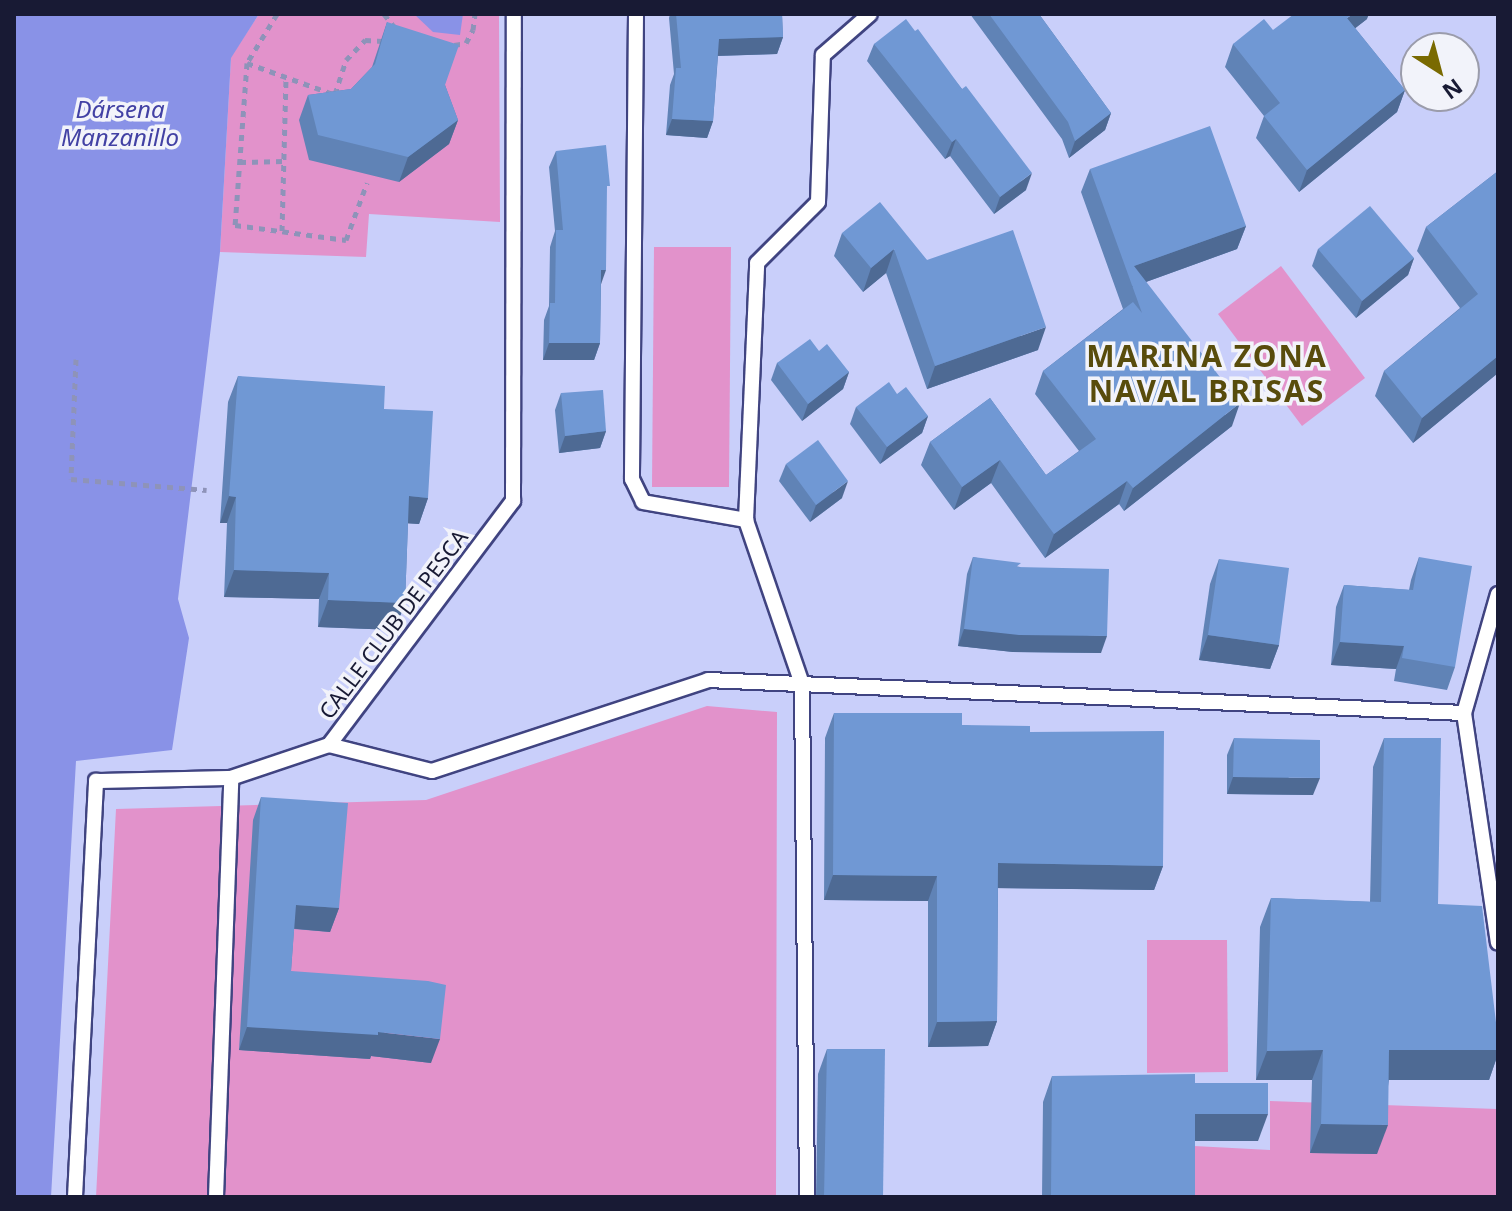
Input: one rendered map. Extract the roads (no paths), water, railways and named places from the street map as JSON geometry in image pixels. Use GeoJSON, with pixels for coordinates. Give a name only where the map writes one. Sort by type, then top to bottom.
{"type":"FeatureCollection","features":[{"type":"Feature","properties":{"kind":"lane","name":"CALLE CLUB DE PESCA"},"geometry":{"type":"LineString","coordinates":[[75,1197],[96,781],[231,778],[329,745],[513,501],[514,14]]}},
{"type":"Feature","properties":{"kind":"lane"},"geometry":{"type":"LineString","coordinates":[[636,14],[632,479],[643,502],[746,520]]}},
{"type":"Feature","properties":{"kind":"lane"},"geometry":{"type":"LineString","coordinates":[[807,1197],[802,684],[746,520],[757,263],[818,202],[823,55],[870,14]]}},
{"type":"Feature","properties":{"kind":"lane"},"geometry":{"type":"LineString","coordinates":[[1498,594],[1464,713],[1498,942]]}},
{"type":"Feature","properties":{"kind":"lane"},"geometry":{"type":"LineString","coordinates":[[329,745],[432,771],[708,680],[1464,713]]}},
{"type":"Feature","properties":{"kind":"lane"},"geometry":{"type":"LineString","coordinates":[[216,1197],[231,778]]}},
{"type":"Feature","properties":{"kind":"water","name":"Dársena Manzanillo"},"geometry":{"type":"Polygon","coordinates":[[[14,14],[259,14],[231,58],[220,252],[178,599],[189,638],[172,750],[76,761],[51,1197],[14,1197],[14,14]]]}},
{"type":"Feature","properties":{"kind":"water"},"geometry":{"type":"Polygon","coordinates":[[[414,14],[463,14],[460,35],[433,32],[414,14]]]}},
{"type":"Feature","properties":{"kind":"district","name":"MARINA ZONA NAVAL BRISAS"},"geometry":{"type":"Point","coordinates":[1207,373]}}]}
